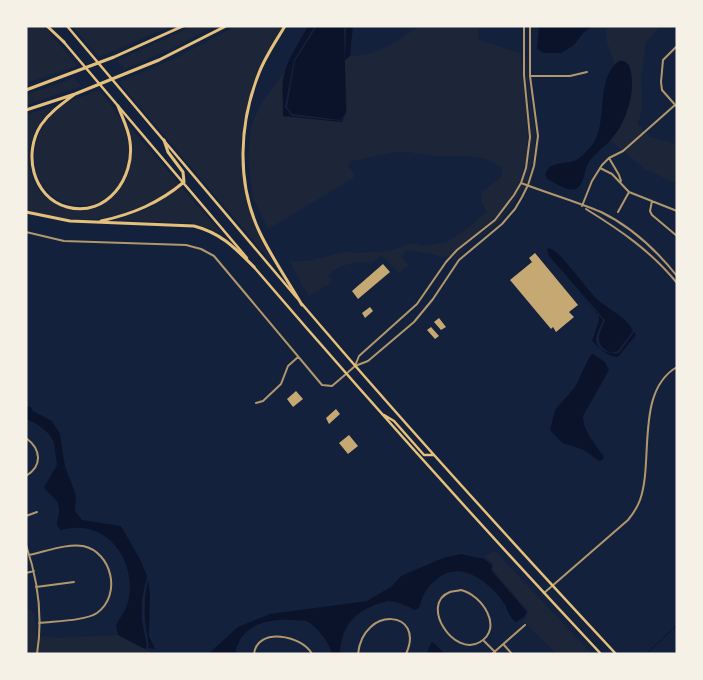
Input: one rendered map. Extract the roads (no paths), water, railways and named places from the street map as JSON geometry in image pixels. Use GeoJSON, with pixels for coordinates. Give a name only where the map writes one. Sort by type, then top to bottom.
{"type":"FeatureCollection","features":[{"type":"Feature","properties":{"kind":"highway"},"geometry":{"type":"LineString","coordinates":[[49,26],[64,42]]}},
{"type":"Feature","properties":{"kind":"highway"},"geometry":{"type":"LineString","coordinates":[[27,90],[114,57],[183,26]]}},
{"type":"Feature","properties":{"kind":"highway"},"geometry":{"type":"LineString","coordinates":[[26,110],[75,94],[159,60],[226,26]]}},
{"type":"Feature","properties":{"kind":"highway"},"geometry":{"type":"LineString","coordinates":[[285,26],[259,72],[247,112],[243,163],[244,180],[259,232],[302,305]]}},
{"type":"Feature","properties":{"kind":"highway"},"geometry":{"type":"LineString","coordinates":[[75,94],[53,110],[41,126],[33,144],[32,160],[34,173],[40,188],[66,207],[81,209],[104,202],[119,189],[127,174],[131,158],[130,141],[118,106]]}},
{"type":"Feature","properties":{"kind":"highway"},"geometry":{"type":"LineString","coordinates":[[96,222],[138,211],[164,198],[184,182],[183,172],[168,152],[164,140]]}},
{"type":"Feature","properties":{"kind":"highway"},"geometry":{"type":"LineString","coordinates":[[26,212],[63,220],[179,224],[200,228],[224,239],[254,267]]}},
{"type":"Feature","properties":{"kind":"main road"},"geometry":{"type":"LineString","coordinates":[[67,26],[355,366],[433,455],[616,654]]}},
{"type":"Feature","properties":{"kind":"main road"},"geometry":{"type":"LineString","coordinates":[[64,42],[380,413],[601,654]]}},
{"type":"Feature","properties":{"kind":"main road"},"geometry":{"type":"LineString","coordinates":[[380,413],[394,421],[424,455],[433,455]]}},
{"type":"Feature","properties":{"kind":"street"},"geometry":{"type":"LineString","coordinates":[[355,366],[359,356],[418,304],[446,262],[457,250],[484,230],[504,211],[521,183],[526,168],[530,136],[524,75],[524,26]]}},
{"type":"Feature","properties":{"kind":"street"},"geometry":{"type":"LineString","coordinates":[[26,232],[64,241],[186,245],[201,249],[214,256],[322,385],[332,386],[355,366],[368,361],[414,322],[433,298],[449,272],[466,252],[494,231],[515,209],[528,185],[534,166],[538,136],[530,76],[530,26]]}},
{"type":"Feature","properties":{"kind":"street"},"geometry":{"type":"LineString","coordinates":[[582,206],[592,181],[609,158],[623,151],[676,106],[662,90],[660,82],[663,60],[677,46]]}},
{"type":"Feature","properties":{"kind":"street"},"geometry":{"type":"LineString","coordinates":[[530,76],[570,76],[587,72]]}},
{"type":"Feature","properties":{"kind":"street"},"geometry":{"type":"LineString","coordinates":[[609,158],[619,175],[621,184]]}},
{"type":"Feature","properties":{"kind":"street"},"geometry":{"type":"LineString","coordinates":[[600,168],[612,174],[629,192],[677,211]]}},
{"type":"Feature","properties":{"kind":"street"},"geometry":{"type":"LineString","coordinates":[[521,183],[601,212],[627,229],[656,252],[677,276]]}},
{"type":"Feature","properties":{"kind":"street"},"geometry":{"type":"LineString","coordinates":[[618,212],[629,192]]}},
{"type":"Feature","properties":{"kind":"street"},"geometry":{"type":"LineString","coordinates":[[652,201],[650,211],[652,215],[677,236]]}},
{"type":"Feature","properties":{"kind":"street"},"geometry":{"type":"LineString","coordinates":[[582,206],[618,228],[642,247],[677,283]]}},
{"type":"Feature","properties":{"kind":"street"},"geometry":{"type":"LineString","coordinates":[[256,403],[263,401],[281,384],[288,366],[298,357]]}},
{"type":"Feature","properties":{"kind":"street"},"geometry":{"type":"LineString","coordinates":[[544,593],[628,520],[635,511],[642,491],[654,394],[662,380],[671,370],[677,367]]}},
{"type":"Feature","properties":{"kind":"street"},"geometry":{"type":"LineString","coordinates":[[26,438],[34,444],[38,452],[38,461],[35,469],[26,476]]}},
{"type":"Feature","properties":{"kind":"street"},"geometry":{"type":"LineString","coordinates":[[26,516],[37,512]]}},
{"type":"Feature","properties":{"kind":"street"},"geometry":{"type":"LineString","coordinates":[[26,545],[34,571],[36,588],[39,623],[37,654]]}},
{"type":"Feature","properties":{"kind":"street"},"geometry":{"type":"LineString","coordinates":[[29,555],[70,546],[82,546],[94,550],[103,558],[111,577],[110,597],[97,613],[87,617],[39,623]]}},
{"type":"Feature","properties":{"kind":"street"},"geometry":{"type":"LineString","coordinates":[[26,573],[34,571]]}},
{"type":"Feature","properties":{"kind":"street"},"geometry":{"type":"LineString","coordinates":[[36,588],[74,582]]}},
{"type":"Feature","properties":{"kind":"street"},"geometry":{"type":"LineString","coordinates":[[461,590],[467,592],[484,605],[489,614],[491,629],[484,640],[475,645],[466,644],[453,639],[444,629],[437,610],[441,600],[449,592],[461,590]]}},
{"type":"Feature","properties":{"kind":"street"},"geometry":{"type":"LineString","coordinates":[[358,654],[359,646],[366,632],[381,619],[388,618],[403,623],[408,630],[410,638],[406,654]]}},
{"type":"Feature","properties":{"kind":"street"},"geometry":{"type":"LineString","coordinates":[[484,640],[493,653],[525,625]]}},
{"type":"Feature","properties":{"kind":"street"},"geometry":{"type":"LineString","coordinates":[[254,654],[257,645],[261,641],[268,638],[282,637],[290,638],[303,644],[312,654]]}},
{"type":"Feature","properties":{"kind":"street"},"geometry":{"type":"LineString","coordinates":[[503,644],[512,654]]}},
{"type":"Feature","properties":{"kind":"waterway"},"geometry":{"type":"LineString","coordinates":[[646,654],[677,625]]}}]}
